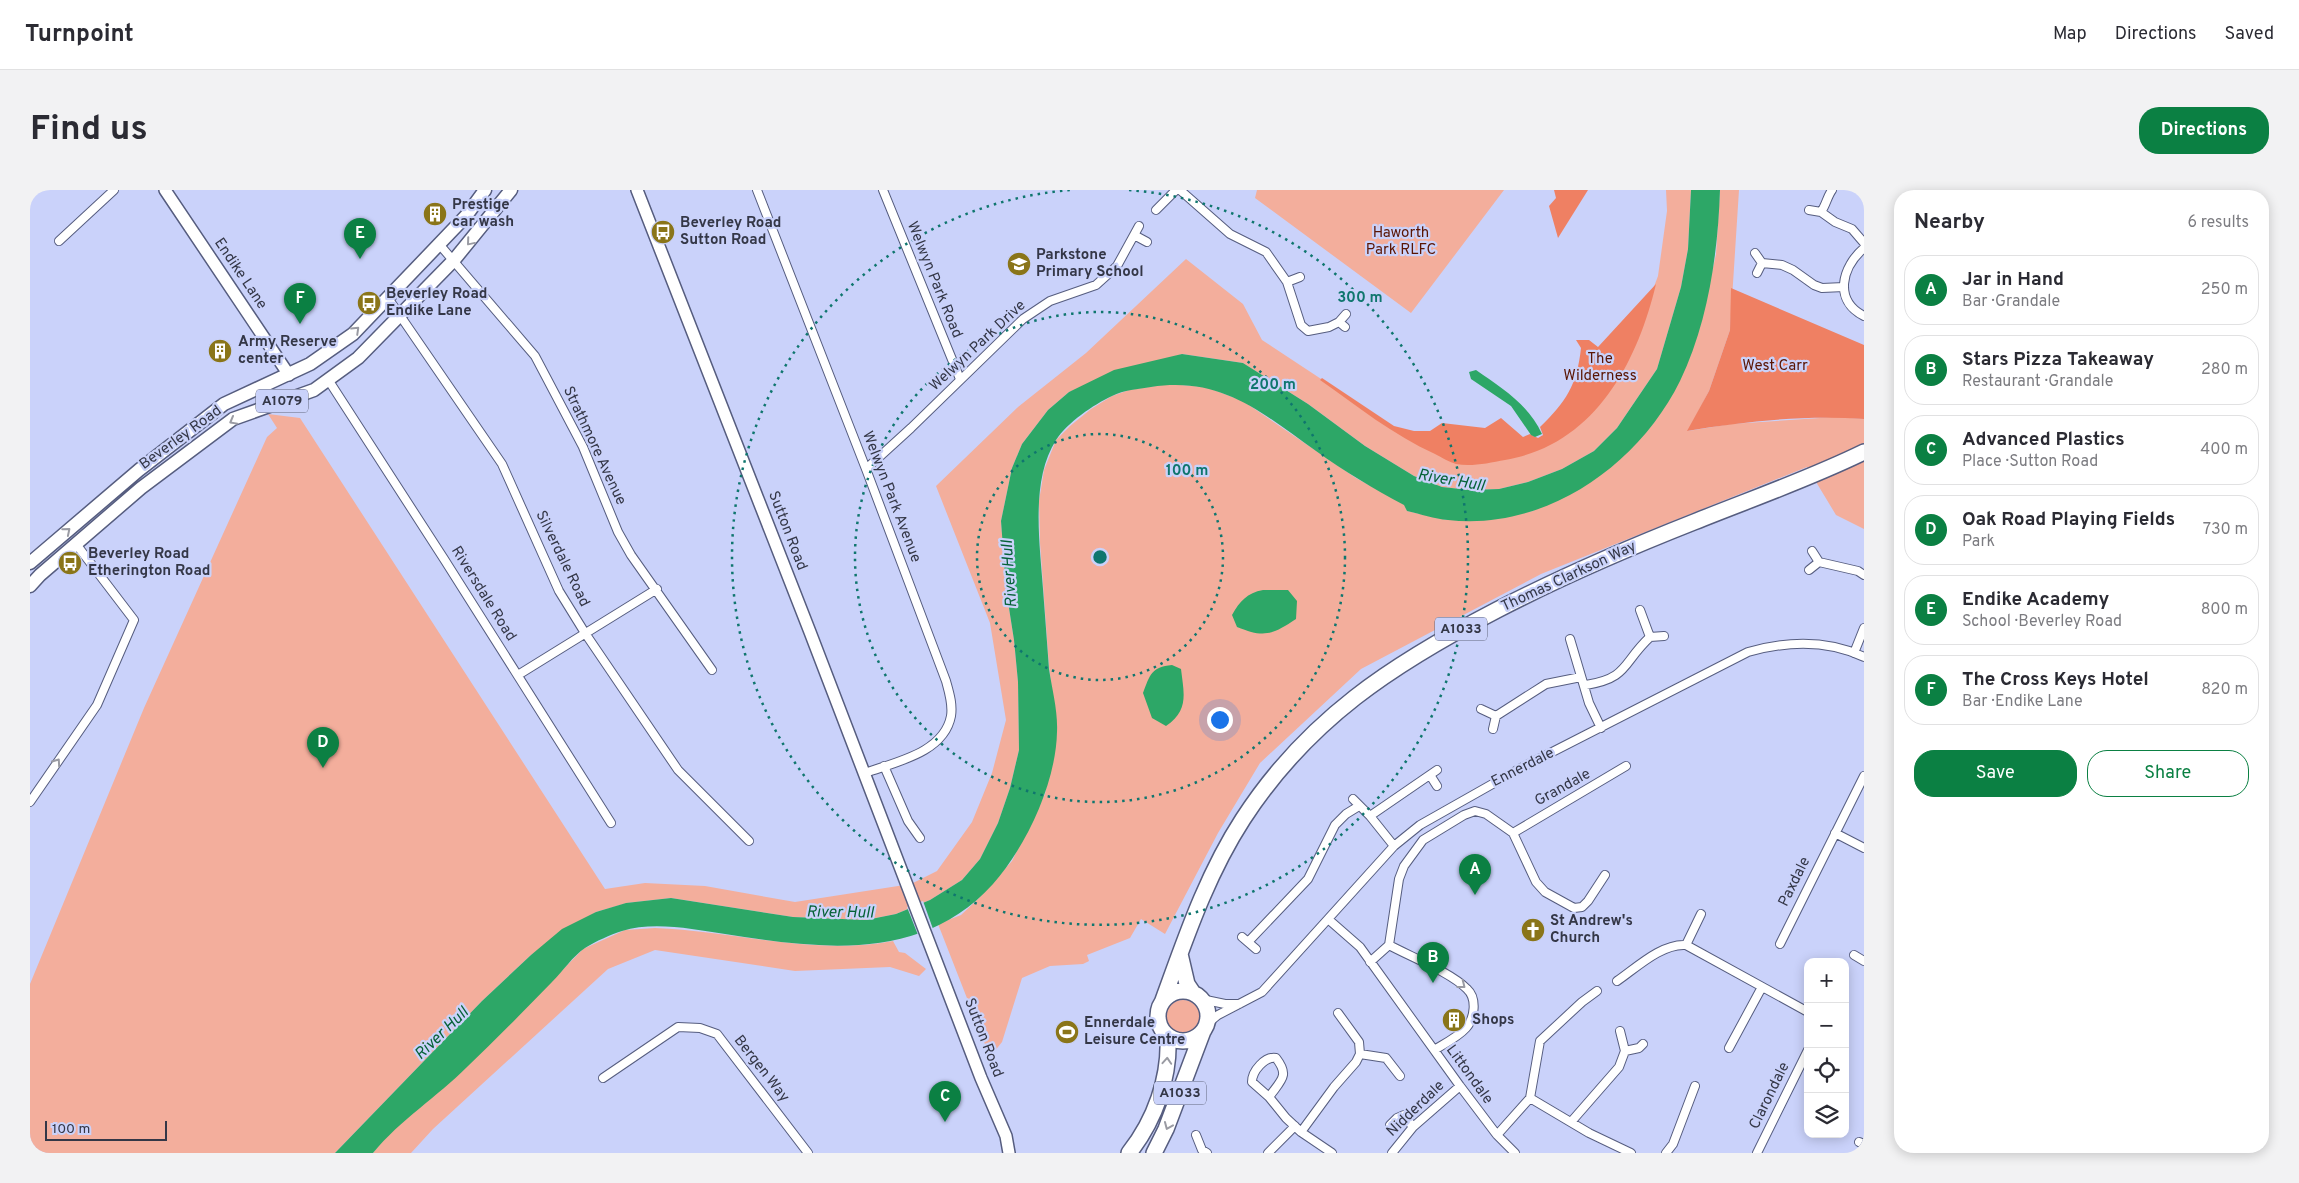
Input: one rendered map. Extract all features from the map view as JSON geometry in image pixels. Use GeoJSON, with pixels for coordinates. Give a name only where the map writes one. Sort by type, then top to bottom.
{"type":"FeatureCollection","features":[{"type":"Feature","properties":{"kind":"highway","name":"Thomas Clarkson Way"},"geometry":{"type":"LineString","coordinates":[[1180,953],[1194,914],[1213,872],[1234,834],[1260,795],[1291,756],[1311,735],[1380,677],[1443,638],[1556,582],[1692,522],[1809,478],[1864,452]]}},
{"type":"Feature","properties":{"kind":"highway"},"geometry":{"type":"LineString","coordinates":[[1180,953],[1182,970],[1187,984],[1197,996],[1208,1011],[1205,1028],[1190,1040],[1182,1041],[1168,1036],[1159,1021],[1159,1010],[1162,1003],[1172,994],[1186,991],[1197,996]]}},
{"type":"Feature","properties":{"kind":"highway","name":"A1033"},"geometry":{"type":"LineString","coordinates":[[1162,1003],[1180,953]]}},
{"type":"Feature","properties":{"kind":"highway","name":"A1033"},"geometry":{"type":"LineString","coordinates":[[1154,1153],[1166,1129],[1205,1028]]}},
{"type":"Feature","properties":{"kind":"highway","name":"A1033"},"geometry":{"type":"LineString","coordinates":[[1129,1153],[1148,1123],[1160,1096],[1167,1069],[1168,1036]]}},
{"type":"Feature","properties":{"kind":"main road","name":"Beverley Road"},"geometry":{"type":"LineString","coordinates":[[35,559],[93,509],[224,404],[290,375],[310,364],[352,334],[466,216],[485,190]]}},
{"type":"Feature","properties":{"kind":"main road","name":"Beverley Road"},"geometry":{"type":"LineString","coordinates":[[30,586],[50,566],[141,488],[233,419],[314,390],[349,365],[454,260],[511,190]]}},
{"type":"Feature","properties":{"kind":"main road"},"geometry":{"type":"LineString","coordinates":[[330,350],[349,365]]}},
{"type":"Feature","properties":{"kind":"main road"},"geometry":{"type":"LineString","coordinates":[[169,447],[178,460]]}},
{"type":"Feature","properties":{"kind":"main road"},"geometry":{"type":"LineString","coordinates":[[93,509],[103,521]]}},
{"type":"Feature","properties":{"kind":"main road"},"geometry":{"type":"LineString","coordinates":[[35,559],[50,566]]}},
{"type":"Feature","properties":{"kind":"street"},"geometry":{"type":"LineString","coordinates":[[59,241],[114,190]]}},
{"type":"Feature","properties":{"kind":"street","name":"Endike Lane"},"geometry":{"type":"LineString","coordinates":[[165,190],[290,375]]}},
{"type":"Feature","properties":{"kind":"street","name":"Sutton Road"},"geometry":{"type":"LineString","coordinates":[[638,190],[908,884],[981,1078],[1006,1136],[1009,1153]]}},
{"type":"Feature","properties":{"kind":"street","name":"Welwyn Park Avenue"},"geometry":{"type":"LineString","coordinates":[[756,190],[866,468],[946,681],[950,699],[951,715],[940,738],[926,749],[865,773]]}},
{"type":"Feature","properties":{"kind":"street","name":"Welwyn Park Road"},"geometry":{"type":"LineString","coordinates":[[883,190],[960,379]]}},
{"type":"Feature","properties":{"kind":"street"},"geometry":{"type":"LineString","coordinates":[[1156,210],[1178,190],[1207,210],[1230,234],[1266,252],[1287,282],[1301,324],[1308,331],[1342,324],[1346,314]]}},
{"type":"Feature","properties":{"kind":"street"},"geometry":{"type":"LineString","coordinates":[[1821,212],[1826,198],[1832,190]]}},
{"type":"Feature","properties":{"kind":"street"},"geometry":{"type":"LineString","coordinates":[[1809,210],[1821,212],[1835,222],[1852,229],[1864,243]]}},
{"type":"Feature","properties":{"kind":"street","name":"Welwyn Park Drive"},"geometry":{"type":"LineString","coordinates":[[866,468],[911,428],[1023,319],[1050,301],[1076,294],[1096,285],[1117,266],[1139,226]]}},
{"type":"Feature","properties":{"kind":"street"},"geometry":{"type":"LineString","coordinates":[[1134,235],[1147,242]]}},
{"type":"Feature","properties":{"kind":"street","name":"Strathmore Avenue"},"geometry":{"type":"LineString","coordinates":[[439,244],[535,356],[583,447],[618,532],[631,555],[657,589],[712,670]]}},
{"type":"Feature","properties":{"kind":"street"},"geometry":{"type":"LineString","coordinates":[[1864,248],[1852,258],[1848,266],[1844,287],[1851,307],[1864,316]]}},
{"type":"Feature","properties":{"kind":"street"},"geometry":{"type":"LineString","coordinates":[[1755,253],[1762,263],[1782,265],[1814,285],[1822,288],[1844,287]]}},
{"type":"Feature","properties":{"kind":"street"},"geometry":{"type":"LineString","coordinates":[[1757,273],[1762,263]]}},
{"type":"Feature","properties":{"kind":"street"},"geometry":{"type":"LineString","coordinates":[[1287,282],[1300,277]]}},
{"type":"Feature","properties":{"kind":"street","name":"Silverdale Road"},"geometry":{"type":"LineString","coordinates":[[388,298],[502,464],[559,591],[585,633],[678,770],[749,841]]}},
{"type":"Feature","properties":{"kind":"street","name":"Riversdale Road"},"geometry":{"type":"LineString","coordinates":[[329,381],[611,823]]}},
{"type":"Feature","properties":{"kind":"street"},"geometry":{"type":"LineString","coordinates":[[30,802],[97,705],[134,620],[76,544]]}},
{"type":"Feature","properties":{"kind":"street"},"geometry":{"type":"LineString","coordinates":[[1812,551],[1819,562],[1858,571],[1864,575]]}},
{"type":"Feature","properties":{"kind":"street"},"geometry":{"type":"LineString","coordinates":[[1809,570],[1819,562]]}},
{"type":"Feature","properties":{"kind":"street"},"geometry":{"type":"LineString","coordinates":[[518,675],[657,589]]}},
{"type":"Feature","properties":{"kind":"street"},"geometry":{"type":"LineString","coordinates":[[1640,610],[1650,637]]}},
{"type":"Feature","properties":{"kind":"street"},"geometry":{"type":"LineString","coordinates":[[1854,653],[1864,628]]}},
{"type":"Feature","properties":{"kind":"street"},"geometry":{"type":"LineString","coordinates":[[1586,685],[1605,682],[1621,672],[1640,646],[1650,637],[1664,636]]}},
{"type":"Feature","properties":{"kind":"street"},"geometry":{"type":"LineString","coordinates":[[1570,639],[1580,677],[1586,685],[1590,703],[1602,728]]}},
{"type":"Feature","properties":{"kind":"street","name":"Ennerdale"},"geometry":{"type":"LineString","coordinates":[[1205,1028],[1218,1015],[1252,998],[1267,987],[1394,846],[1420,825],[1469,796],[1748,652],[1769,646],[1809,643],[1828,645],[1864,657]]}},
{"type":"Feature","properties":{"kind":"street"},"geometry":{"type":"LineString","coordinates":[[1494,729],[1496,716],[1546,684],[1580,677]]}},
{"type":"Feature","properties":{"kind":"street"},"geometry":{"type":"LineString","coordinates":[[1481,709],[1496,716]]}},
{"type":"Feature","properties":{"kind":"street"},"geometry":{"type":"LineString","coordinates":[[884,766],[908,821],[920,838]]}},
{"type":"Feature","properties":{"kind":"street","name":"Grandale"},"geometry":{"type":"LineString","coordinates":[[1513,833],[1626,766]]}},
{"type":"Feature","properties":{"kind":"street"},"geometry":{"type":"LineString","coordinates":[[1370,816],[1433,772],[1437,786]]}},
{"type":"Feature","properties":{"kind":"street","name":"Paxdale"},"geometry":{"type":"LineString","coordinates":[[1780,944],[1864,776]]}},
{"type":"Feature","properties":{"kind":"street"},"geometry":{"type":"LineString","coordinates":[[1352,800],[1370,816],[1394,846]]}},
{"type":"Feature","properties":{"kind":"street"},"geometry":{"type":"LineString","coordinates":[[1250,941],[1308,879],[1335,825],[1346,814],[1360,806]]}},
{"type":"Feature","properties":{"kind":"street"},"geometry":{"type":"LineString","coordinates":[[1370,962],[1389,945],[1399,879],[1404,866],[1423,840],[1464,814],[1475,811],[1486,814],[1513,833],[1536,882],[1545,892],[1574,908],[1582,907],[1588,901],[1605,875]]}},
{"type":"Feature","properties":{"kind":"street"},"geometry":{"type":"LineString","coordinates":[[1835,833],[1864,848]]}},
{"type":"Feature","properties":{"kind":"street"},"geometry":{"type":"LineString","coordinates":[[1686,945],[1701,914]]}},
{"type":"Feature","properties":{"kind":"street","name":"Littondale"},"geometry":{"type":"LineString","coordinates":[[1328,919],[1360,947],[1460,1086],[1497,1135],[1515,1153]]}},
{"type":"Feature","properties":{"kind":"street"},"geometry":{"type":"LineString","coordinates":[[1242,936],[1250,941],[1256,949]]}},
{"type":"Feature","properties":{"kind":"street"},"geometry":{"type":"LineString","coordinates":[[1617,980],[1662,950],[1675,944],[1686,945],[1804,1010]]}},
{"type":"Feature","properties":{"kind":"street"},"geometry":{"type":"LineString","coordinates":[[1389,945],[1457,981],[1469,990],[1474,1004],[1470,1023],[1465,1029],[1434,1050]]}},
{"type":"Feature","properties":{"kind":"street"},"geometry":{"type":"LineString","coordinates":[[1728,1048],[1762,987]]}},
{"type":"Feature","properties":{"kind":"street"},"geometry":{"type":"LineString","coordinates":[[1497,1135],[1530,1098],[1540,1041],[1582,1002],[1597,991]]}},
{"type":"Feature","properties":{"kind":"street"},"geometry":{"type":"LineString","coordinates":[[1197,996],[1225,1004],[1240,1004]]}},
{"type":"Feature","properties":{"kind":"street"},"geometry":{"type":"LineString","coordinates":[[1268,1153],[1298,1129],[1356,1062],[1360,1054],[1359,1042],[1338,1012]]}},
{"type":"Feature","properties":{"kind":"street","name":"Bergen Way"},"geometry":{"type":"LineString","coordinates":[[603,1078],[678,1027],[700,1028],[717,1034],[808,1153]]}},
{"type":"Feature","properties":{"kind":"street"},"geometry":{"type":"LineString","coordinates":[[1572,1122],[1620,1067],[1625,1051],[1620,1031]]}},
{"type":"Feature","properties":{"kind":"street"},"geometry":{"type":"LineString","coordinates":[[1625,1051],[1639,1048],[1643,1044]]}},
{"type":"Feature","properties":{"kind":"street"},"geometry":{"type":"LineString","coordinates":[[1360,1054],[1386,1058],[1400,1076]]}},
{"type":"Feature","properties":{"kind":"street"},"geometry":{"type":"LineString","coordinates":[[1269,1097],[1284,1076],[1284,1068],[1276,1058],[1270,1057],[1264,1060],[1252,1078],[1252,1082],[1269,1097],[1298,1129],[1332,1153]]}},
{"type":"Feature","properties":{"kind":"street","name":"Clarondale"},"geometry":{"type":"LineString","coordinates":[[1757,1153],[1804,1058]]}},
{"type":"Feature","properties":{"kind":"street","name":"Nidderdale"},"geometry":{"type":"LineString","coordinates":[[1392,1153],[1413,1127],[1460,1086]]}},
{"type":"Feature","properties":{"kind":"street"},"geometry":{"type":"LineString","coordinates":[[1666,1153],[1673,1144],[1695,1086]]}},
{"type":"Feature","properties":{"kind":"street"},"geometry":{"type":"LineString","coordinates":[[1530,1098],[1631,1153]]}},
{"type":"Feature","properties":{"kind":"street"},"geometry":{"type":"LineString","coordinates":[[1390,1125],[1397,1118],[1404,1116],[1413,1127]]}},
{"type":"Feature","properties":{"kind":"street"},"geometry":{"type":"LineString","coordinates":[[1196,1135],[1202,1150],[1207,1153]]}},
{"type":"Feature","properties":{"kind":"street"},"geometry":{"type":"LineString","coordinates":[[1006,1136],[1018,1153]]}},
{"type":"Feature","properties":{"kind":"green space","name":"Haworth Park RLFC"},"geometry":{"type":"Polygon","coordinates":[[[1257,190],[1504,190],[1411,313],[1255,198],[1257,190]]]}},
{"type":"Feature","properties":{"kind":"green space"},"geometry":{"type":"Polygon","coordinates":[[[1554,190],[1588,190],[1558,238],[1549,206],[1556,198],[1554,190]]]}},
{"type":"Feature","properties":{"kind":"green space"},"geometry":{"type":"Polygon","coordinates":[[[1666,190],[1691,190],[1688,249],[1681,287],[1657,369],[1617,428],[1594,451],[1562,469],[1528,482],[1499,489],[1470,490],[1442,487],[1414,476],[1365,446],[1308,404],[1243,363],[1182,354],[1069,392],[1048,410],[1022,444],[1012,468],[1001,521],[1006,589],[1018,682],[1019,750],[1010,788],[998,823],[980,859],[962,880],[930,900],[896,914],[866,920],[793,917],[671,898],[627,903],[596,912],[531,955],[482,1001],[335,1153],[30,1153],[30,984],[144,708],[267,437],[277,428],[268,414],[300,418],[605,889],[645,883],[705,886],[795,902],[911,884],[937,871],[972,822],[992,773],[1006,720],[990,623],[936,486],[1018,407],[1086,353],[1186,259],[1243,304],[1262,340],[1403,433],[1532,446],[1582,420],[1634,340],[1658,276],[1667,211],[1666,190]]]}},
{"type":"Feature","properties":{"kind":"green space"},"geometry":{"type":"Polygon","coordinates":[[[1720,190],[1739,190],[1730,330],[1709,391],[1688,431],[1731,424],[1835,417],[1864,419],[1864,529],[1836,515],[1807,467],[1541,574],[1361,669],[1260,763],[1218,833],[1165,934],[1141,919],[1130,938],[1087,955],[1089,961],[1083,964],[1050,966],[1022,978],[1002,1042],[990,1057],[938,924],[961,915],[1012,861],[1045,794],[1057,731],[1049,667],[1040,543],[1039,501],[1044,470],[1056,440],[1091,409],[1112,396],[1129,390],[1168,384],[1206,387],[1243,401],[1356,478],[1405,505],[1407,511],[1447,520],[1482,520],[1533,511],[1653,424],[1680,380],[1703,313],[1716,254],[1720,190]]]}},
{"type":"Feature","properties":{"kind":"green space","name":"The Wilderness"},"geometry":{"type":"Polygon","coordinates":[[[1656,284],[1648,314],[1637,343],[1623,371],[1607,396],[1587,419],[1563,437],[1536,451],[1505,460],[1468,465],[1448,461],[1390,429],[1320,380],[1322,378],[1394,426],[1414,431],[1430,431],[1442,423],[1485,428],[1501,418],[1523,437],[1530,434],[1538,438],[1543,435],[1540,427],[1563,401],[1573,383],[1581,348],[1576,340],[1589,340],[1598,347],[1656,284]]]}},
{"type":"Feature","properties":{"kind":"green space","name":"West Carr"},"geometry":{"type":"Polygon","coordinates":[[[1731,288],[1864,345],[1864,419],[1775,420],[1687,431],[1709,391],[1730,330],[1731,288]]]}},
{"type":"Feature","properties":{"kind":"green space"},"geometry":{"type":"Polygon","coordinates":[[[655,928],[833,946],[893,941],[899,952],[905,953],[926,969],[919,976],[890,967],[795,971],[655,950],[608,969],[433,1129],[411,1153],[373,1153],[385,1137],[497,1037],[583,949],[625,930],[655,928]]]}},
{"type":"Feature","properties":{"kind":"green space"},"geometry":{"type":"Polygon","coordinates":[[[1183,1000],[1190,1001],[1195,1005],[1199,1010],[1199,1024],[1195,1029],[1190,1033],[1183,1034],[1176,1033],[1171,1029],[1167,1024],[1166,1017],[1167,1010],[1171,1005],[1176,1001],[1183,1000]]]}},
{"type":"Feature","properties":{"kind":"water","name":"River Hull"},"geometry":{"type":"Polygon","coordinates":[[[1691,190],[1720,190],[1717,238],[1710,287],[1698,336],[1690,359],[1662,412],[1640,440],[1614,465],[1585,486],[1553,503],[1519,515],[1484,521],[1438,519],[1407,511],[1404,505],[1337,466],[1259,411],[1220,392],[1199,387],[1176,385],[1131,390],[1105,400],[1081,415],[1061,433],[1048,456],[1043,474],[1040,493],[1039,533],[1049,669],[1057,716],[1055,752],[1045,793],[1037,813],[1017,852],[993,884],[965,909],[934,927],[902,938],[868,944],[832,946],[797,944],[687,928],[660,926],[634,928],[608,936],[589,945],[576,955],[556,978],[478,1056],[395,1130],[373,1153],[335,1153],[482,1001],[531,955],[562,929],[596,912],[626,903],[671,898],[793,917],[866,920],[896,914],[930,900],[962,880],[980,859],[998,823],[1010,788],[1019,750],[1018,682],[1006,589],[1001,521],[1012,468],[1022,444],[1048,410],[1069,392],[1114,370],[1182,354],[1243,363],[1308,404],[1365,446],[1414,476],[1442,487],[1470,490],[1499,489],[1528,482],[1562,469],[1594,451],[1617,428],[1657,369],[1681,287],[1688,249],[1691,190]]]}},
{"type":"Feature","properties":{"kind":"water"},"geometry":{"type":"Polygon","coordinates":[[[1476,370],[1505,390],[1522,405],[1542,434],[1535,437],[1531,435],[1511,406],[1471,379],[1469,372],[1476,370]]]}},
{"type":"Feature","properties":{"kind":"water"},"geometry":{"type":"Polygon","coordinates":[[[1263,590],[1288,590],[1297,601],[1296,619],[1280,629],[1261,634],[1237,627],[1232,615],[1238,606],[1244,598],[1263,590]]]}},
{"type":"Feature","properties":{"kind":"water"},"geometry":{"type":"Polygon","coordinates":[[[1172,665],[1181,669],[1184,694],[1182,708],[1166,726],[1152,718],[1143,693],[1155,670],[1172,665]]]}},
{"type":"Feature","properties":{"kind":"pier"},"geometry":{"type":"Polygon","coordinates":[[[923,901],[933,929],[918,935],[907,907],[923,901]]]}},
{"type":"Feature","properties":{"kind":"place","name":"Prestige car wash"},"geometry":{"type":"Point","coordinates":[435,214]}},
{"type":"Feature","properties":{"kind":"place","name":"Beverley Road Sutton Road"},"geometry":{"type":"Point","coordinates":[663,232]}},
{"type":"Feature","properties":{"kind":"place","name":"Endike Academy"},"geometry":{"type":"Point","coordinates":[360,259]}},
{"type":"Feature","properties":{"kind":"place","name":"Parkstone Primary School"},"geometry":{"type":"Point","coordinates":[1019,264]}},
{"type":"Feature","properties":{"kind":"place","name":"Beverley Road Endike Lane"},"geometry":{"type":"Point","coordinates":[369,303]}},
{"type":"Feature","properties":{"kind":"place","name":"The Cross Keys Hotel"},"geometry":{"type":"Point","coordinates":[300,324]}},
{"type":"Feature","properties":{"kind":"place","name":"Army Reserve center"},"geometry":{"type":"Point","coordinates":[220,351]}},
{"type":"Feature","properties":{"kind":"place","name":"Beverley Road Etherington Road"},"geometry":{"type":"Point","coordinates":[70,563]}},
{"type":"Feature","properties":{"kind":"place","name":"Oak Road Playing Fields"},"geometry":{"type":"Point","coordinates":[323,768]}},
{"type":"Feature","properties":{"kind":"place","name":"Jar in Hand"},"geometry":{"type":"Point","coordinates":[1475,895]}},
{"type":"Feature","properties":{"kind":"place","name":"St Andrew's Church"},"geometry":{"type":"Point","coordinates":[1533,930]}},
{"type":"Feature","properties":{"kind":"place","name":"Stars Pizza Takeaway"},"geometry":{"type":"Point","coordinates":[1433,983]}},
{"type":"Feature","properties":{"kind":"place","name":"Shops"},"geometry":{"type":"Point","coordinates":[1454,1020]}},
{"type":"Feature","properties":{"kind":"place","name":"Ennerdale Leisure Centre"},"geometry":{"type":"Point","coordinates":[1067,1032]}},
{"type":"Feature","properties":{"kind":"place","name":"Advanced Plastics"},"geometry":{"type":"Point","coordinates":[945,1122]}}]}
